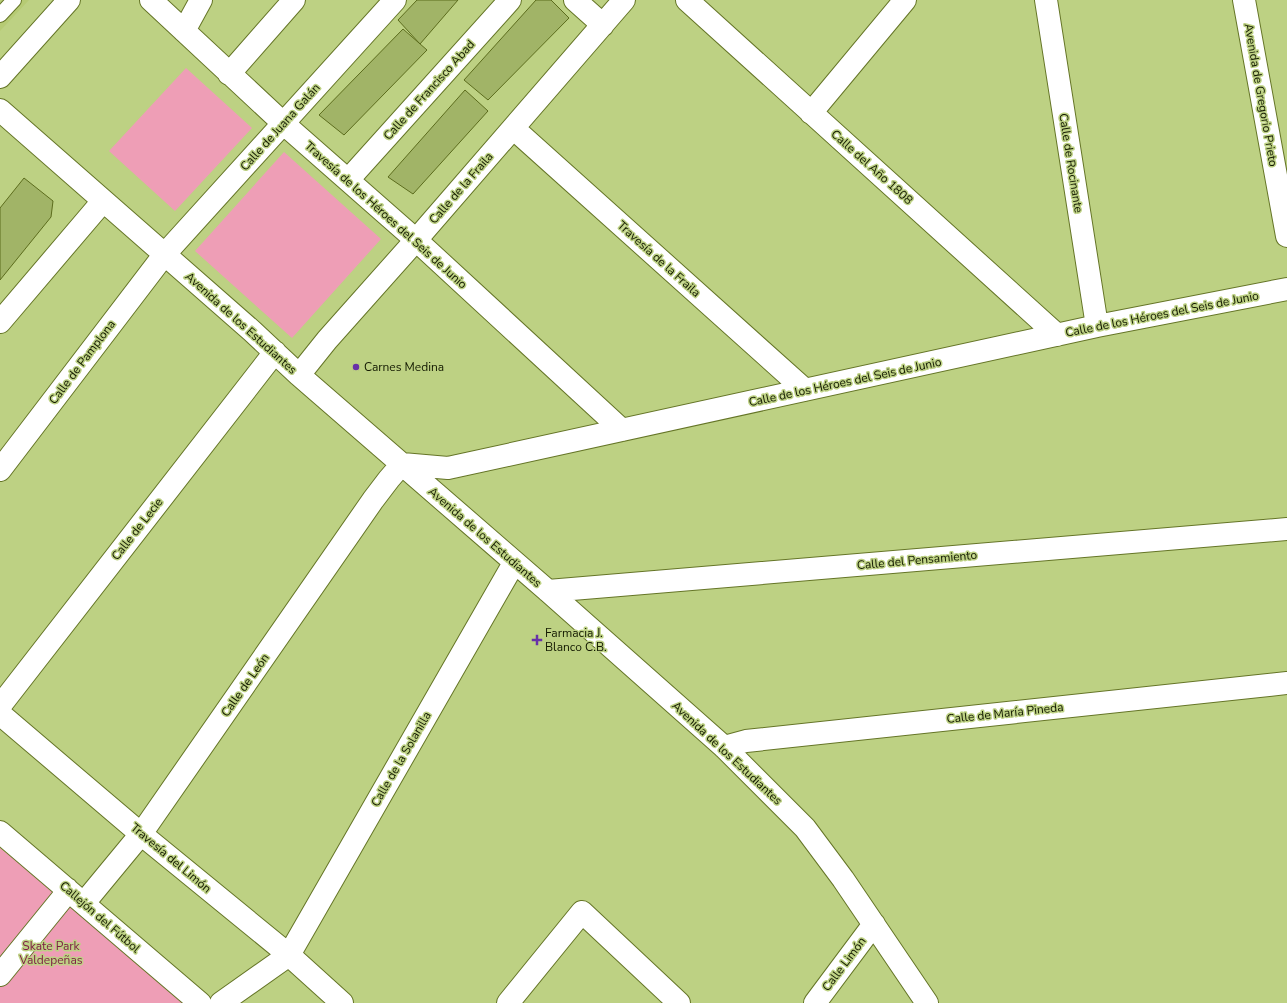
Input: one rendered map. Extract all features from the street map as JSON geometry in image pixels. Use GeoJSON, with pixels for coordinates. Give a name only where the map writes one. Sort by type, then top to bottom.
{"type":"FeatureCollection","features":[{"type":"Feature","properties":{"kind":"street"},"geometry":{"type":"LineString","coordinates":[[0,77],[69,0]]}},
{"type":"Feature","properties":{"kind":"street","name":"Travesía de los Héroes del Seis de Junio"},"geometry":{"type":"LineString","coordinates":[[151,0],[229,74],[416,240],[622,430]]}},
{"type":"Feature","properties":{"kind":"street"},"geometry":{"type":"LineString","coordinates":[[184,31],[201,0]]}},
{"type":"Feature","properties":{"kind":"street"},"geometry":{"type":"LineString","coordinates":[[229,74],[294,0]]}},
{"type":"Feature","properties":{"kind":"street","name":"Calle de Juana Galán"},"geometry":{"type":"LineString","coordinates":[[164,255],[395,0]]}},
{"type":"Feature","properties":{"kind":"street","name":"Calle de Francisco Abad"},"geometry":{"type":"LineString","coordinates":[[348,180],[510,0]]}},
{"type":"Feature","properties":{"kind":"street"},"geometry":{"type":"LineString","coordinates":[[575,0],[603,25]]}},
{"type":"Feature","properties":{"kind":"street","name":"Calle de la Fraila"},"geometry":{"type":"LineString","coordinates":[[299,375],[327,340],[416,240],[624,0]]}},
{"type":"Feature","properties":{"kind":"street","name":"Calle del Año 1808"},"geometry":{"type":"LineString","coordinates":[[687,0],[1057,335]]}},
{"type":"Feature","properties":{"kind":"street"},"geometry":{"type":"LineString","coordinates":[[812,113],[905,0]]}},
{"type":"Feature","properties":{"kind":"street","name":"Calle de Rocinante"},"geometry":{"type":"LineString","coordinates":[[1046,0],[1097,326]]}},
{"type":"Feature","properties":{"kind":"street","name":"Avenida de Gregorio Prieto"},"geometry":{"type":"LineString","coordinates":[[1244,0],[1284,210],[1287,236]]}},
{"type":"Feature","properties":{"kind":"street","name":"Avenida de los Estudiantes"},"geometry":{"type":"LineString","coordinates":[[0,110],[275,352],[299,375],[548,591],[724,747],[805,828],[843,879],[927,1003]]}},
{"type":"Feature","properties":{"kind":"street","name":"Travesía de la Fraila"},"geometry":{"type":"LineString","coordinates":[[513,128],[805,390]]}},
{"type":"Feature","properties":{"kind":"street"},"geometry":{"type":"LineString","coordinates":[[0,322],[103,201]]}},
{"type":"Feature","properties":{"kind":"street","name":"Calle de Pamplona"},"geometry":{"type":"LineString","coordinates":[[0,470],[164,255]]}},
{"type":"Feature","properties":{"kind":"street","name":"Calle de los Héroes del Seis de Junio"},"geometry":{"type":"LineString","coordinates":[[402,464],[448,468],[1097,326],[1287,289]]}},
{"type":"Feature","properties":{"kind":"street","name":"Calle de Lecie"},"geometry":{"type":"LineString","coordinates":[[0,706],[275,352]]}},
{"type":"Feature","properties":{"kind":"street","name":"Calle de León"},"geometry":{"type":"LineString","coordinates":[[84,903],[141,834],[373,500],[402,464]]}},
{"type":"Feature","properties":{"kind":"street","name":"Calle del Pensamiento"},"geometry":{"type":"LineString","coordinates":[[548,591],[1287,529]]}},
{"type":"Feature","properties":{"kind":"street","name":"Calle de la Solanilla"},"geometry":{"type":"LineString","coordinates":[[289,955],[514,563]]}},
{"type":"Feature","properties":{"kind":"street","name":"Calle de María Pineda"},"geometry":{"type":"LineString","coordinates":[[724,747],[746,741],[1287,683]]}},
{"type":"Feature","properties":{"kind":"street","name":"Travesía del Limón"},"geometry":{"type":"LineString","coordinates":[[0,714],[141,834],[289,955],[336,1001]]}},
{"type":"Feature","properties":{"kind":"street","name":"Callejón del Fútbol"},"geometry":{"type":"LineString","coordinates":[[0,832],[200,1003]]}},
{"type":"Feature","properties":{"kind":"street"},"geometry":{"type":"LineString","coordinates":[[0,975],[65,895],[67,889]]}},
{"type":"Feature","properties":{"kind":"street"},"geometry":{"type":"LineString","coordinates":[[508,1003],[582,912],[679,1003]]}},
{"type":"Feature","properties":{"kind":"street","name":"Calle Limón"},"geometry":{"type":"LineString","coordinates":[[815,1003],[874,924]]}},
{"type":"Feature","properties":{"kind":"street"},"geometry":{"type":"LineString","coordinates":[[221,1003],[289,955]]}},
{"type":"Feature","properties":{"kind":"lane"},"geometry":{"type":"LineString","coordinates":[[0,15],[14,0]]}},
{"type":"Feature","properties":{"kind":"shaded area"},"geometry":{"type":"Polygon","coordinates":[[[0,0],[29,0],[0,31],[0,0]]]}},
{"type":"Feature","properties":{"kind":"green space"},"geometry":{"type":"Polygon","coordinates":[[[186,68],[252,128],[175,211],[109,151],[186,68]]]}},
{"type":"Feature","properties":{"kind":"green space"},"geometry":{"type":"Polygon","coordinates":[[[284,152],[381,239],[292,338],[195,251],[284,152]]]}},
{"type":"Feature","properties":{"kind":"green space","name":"Skate Park Valdepeñas"},"geometry":{"type":"Polygon","coordinates":[[[0,848],[140,958],[187,1003],[0,1003],[0,848]]]}},
{"type":"Feature","properties":{"kind":"building"},"geometry":{"type":"Polygon","coordinates":[[[417,0],[458,0],[420,44],[398,20],[417,0]]]}},
{"type":"Feature","properties":{"kind":"building"},"geometry":{"type":"Polygon","coordinates":[[[536,0],[551,0],[569,18],[488,100],[464,80],[536,0]]]}},
{"type":"Feature","properties":{"kind":"building"},"geometry":{"type":"Polygon","coordinates":[[[403,29],[427,50],[344,135],[319,115],[403,29]]]}},
{"type":"Feature","properties":{"kind":"building"},"geometry":{"type":"Polygon","coordinates":[[[465,90],[488,111],[413,194],[388,177],[465,90]]]}},
{"type":"Feature","properties":{"kind":"building"},"geometry":{"type":"Polygon","coordinates":[[[24,178],[53,201],[51,217],[0,280],[0,208],[24,178]]]}},
{"type":"Feature","properties":{"kind":"place","name":"Carnes Medina"},"geometry":{"type":"Point","coordinates":[356,367]}},
{"type":"Feature","properties":{"kind":"place","name":"Farmacia J. Blanco C.B."},"geometry":{"type":"Point","coordinates":[537,640]}}]}
